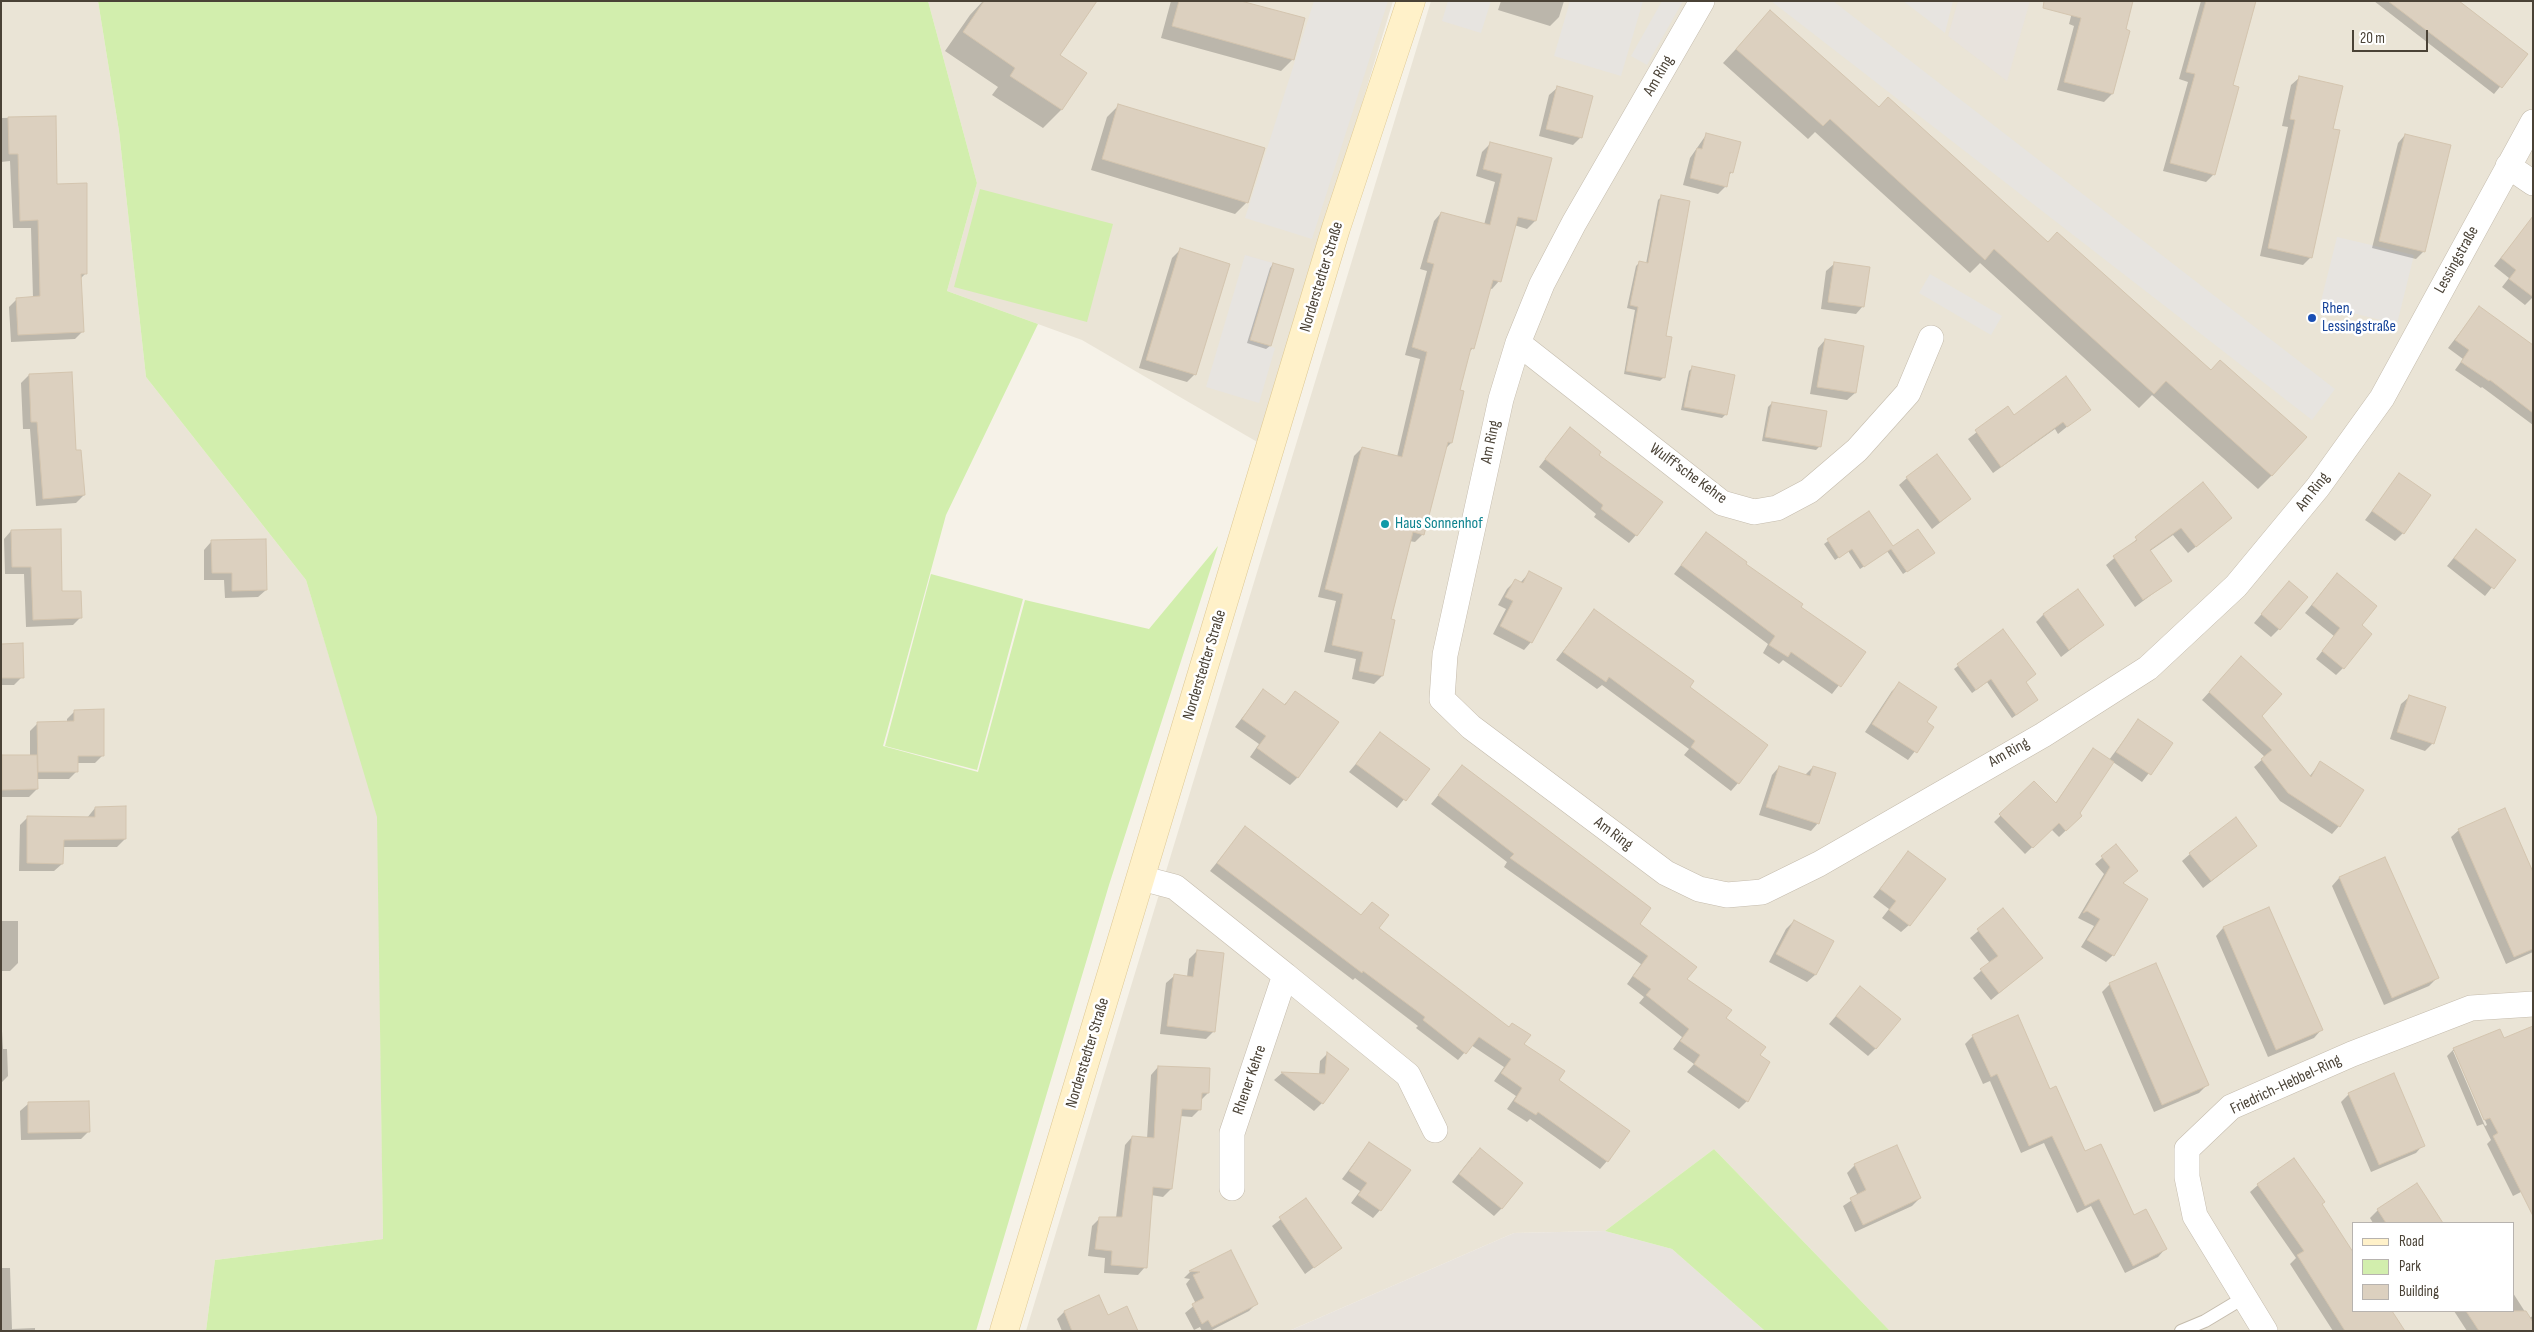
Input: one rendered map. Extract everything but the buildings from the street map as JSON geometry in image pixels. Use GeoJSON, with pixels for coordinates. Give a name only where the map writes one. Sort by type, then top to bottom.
{"type":"FeatureCollection","features":[{"type":"Feature","properties":{"kind":"street","name":"Norderstedter Straße"},"geometry":{"type":"LineString","coordinates":[[1004,1331],[1336,228],[1411,1]]}},
{"type":"Feature","properties":{"kind":"street","name":"Am Ring"},"geometry":{"type":"LineString","coordinates":[[1702,1],[1574,223],[1542,284],[1518,343],[1500,399],[1445,655],[1442,699],[1471,727],[1666,873],[1699,889],[1727,895],[1762,892],[1819,864],[2043,735],[2148,668],[2236,586],[2318,488],[2382,398]]}},
{"type":"Feature","properties":{"kind":"street","name":"Lessingstraße"},"geometry":{"type":"LineString","coordinates":[[2382,398],[2533,122]]}},
{"type":"Feature","properties":{"kind":"street"},"geometry":{"type":"LineString","coordinates":[[2508,166],[2533,183]]}},
{"type":"Feature","properties":{"kind":"street","name":"Wulff'sche Kehre"},"geometry":{"type":"LineString","coordinates":[[1518,343],[1722,503],[1754,512],[1777,508],[1809,491],[1857,450],[1908,393],[1931,338]]}},
{"type":"Feature","properties":{"kind":"street"},"geometry":{"type":"LineString","coordinates":[[1141,878],[1174,887],[1408,1075],[1435,1130]]}},
{"type":"Feature","properties":{"kind":"street","name":"Rhener Kehre"},"geometry":{"type":"LineString","coordinates":[[1232,1188],[1232,1133],[1285,975]]}},
{"type":"Feature","properties":{"kind":"street","name":"Friedrich-Hebbel-Ring"},"geometry":{"type":"LineString","coordinates":[[2265,1331],[2196,1216],[2187,1177],[2187,1149],[2232,1107],[2352,1054],[2470,1008],[2533,1004]]}},
{"type":"Feature","properties":{"kind":"lane"},"geometry":{"type":"LineString","coordinates":[[2182,1331],[2205,1321],[2245,1297]]}},
{"type":"Feature","properties":{"kind":"shaded area"},"geometry":{"type":"Polygon","coordinates":[[[1,1],[98,1],[119,131],[146,377],[306,580],[378,817],[383,1239],[215,1260],[206,1331],[1,1331],[1,1]]]}},
{"type":"Feature","properties":{"kind":"shaded area"},"geometry":{"type":"Polygon","coordinates":[[[928,1],[1393,1],[1259,443],[1082,340],[947,291],[977,183],[928,1]]]}},
{"type":"Feature","properties":{"kind":"shaded area"},"geometry":{"type":"Polygon","coordinates":[[[1314,1],[1388,1],[1312,239],[1245,218],[1314,1]]]}},
{"type":"Feature","properties":{"kind":"shaded area"},"geometry":{"type":"Polygon","coordinates":[[[1431,1],[2533,1],[2533,1331],[1890,1331],[1714,1149],[1605,1231],[1514,1233],[1289,1331],[1026,1331],[1431,1]]]}},
{"type":"Feature","properties":{"kind":"shaded area"},"geometry":{"type":"Polygon","coordinates":[[[1448,1],[1491,1],[1481,33],[1442,21],[1448,1]]]}},
{"type":"Feature","properties":{"kind":"shaded area"},"geometry":{"type":"Polygon","coordinates":[[[1570,1],[1643,1],[1621,76],[1554,56],[1570,1]]]}},
{"type":"Feature","properties":{"kind":"shaded area"},"geometry":{"type":"Polygon","coordinates":[[[1662,1],[1683,1],[1647,65],[1631,56],[1662,1]]]}},
{"type":"Feature","properties":{"kind":"shaded area"},"geometry":{"type":"Polygon","coordinates":[[[1771,1],[1833,1],[2335,389],[2312,420],[1771,1]]]}},
{"type":"Feature","properties":{"kind":"shaded area"},"geometry":{"type":"Polygon","coordinates":[[[1903,1],[1953,1],[1945,33],[1903,1]]]}},
{"type":"Feature","properties":{"kind":"shaded area"},"geometry":{"type":"Polygon","coordinates":[[[1958,1],[2030,1],[2007,81],[1948,36],[1958,1]]]}},
{"type":"Feature","properties":{"kind":"shaded area"},"geometry":{"type":"Polygon","coordinates":[[[2337,237],[2414,255],[2397,324],[2320,305],[2337,237]]]}},
{"type":"Feature","properties":{"kind":"shaded area"},"geometry":{"type":"Polygon","coordinates":[[[1245,255],[1273,263],[1250,340],[1275,348],[1259,403],[1206,387],[1245,255]]]}},
{"type":"Feature","properties":{"kind":"shaded area"},"geometry":{"type":"Polygon","coordinates":[[[1930,274],[2002,316],[1991,335],[1919,293],[1930,274]]]}},
{"type":"Feature","properties":{"kind":"shaded area"},"geometry":{"type":"Polygon","coordinates":[[[1605,1231],[1672,1249],[1765,1331],[1289,1331],[1514,1233],[1605,1231]]]}},
{"type":"Feature","properties":{"kind":"green space"},"geometry":{"type":"Polygon","coordinates":[[[98,1],[928,1],[977,183],[947,291],[1038,324],[946,515],[883,746],[978,772],[1025,600],[1149,629],[1218,546],[1109,885],[976,1331],[206,1331],[215,1260],[383,1239],[377,817],[306,580],[146,377],[119,131],[98,1]]]}},
{"type":"Feature","properties":{"kind":"green space"},"geometry":{"type":"Polygon","coordinates":[[[980,189],[1113,224],[1087,322],[954,287],[980,189]]]}},
{"type":"Feature","properties":{"kind":"green space"},"geometry":{"type":"Polygon","coordinates":[[[931,574],[1023,599],[977,770],[885,746],[931,574]]]}},
{"type":"Feature","properties":{"kind":"green space"},"geometry":{"type":"Polygon","coordinates":[[[1714,1149],[1890,1331],[1765,1331],[1672,1249],[1605,1231],[1714,1149]]]}},
{"type":"Feature","properties":{"kind":"place","name":"Rhen, Lessingstraße"},"geometry":{"type":"Point","coordinates":[2312,318]}},
{"type":"Feature","properties":{"kind":"place","name":"Haus Sonnenhof"},"geometry":{"type":"Point","coordinates":[1385,524]}}]}
